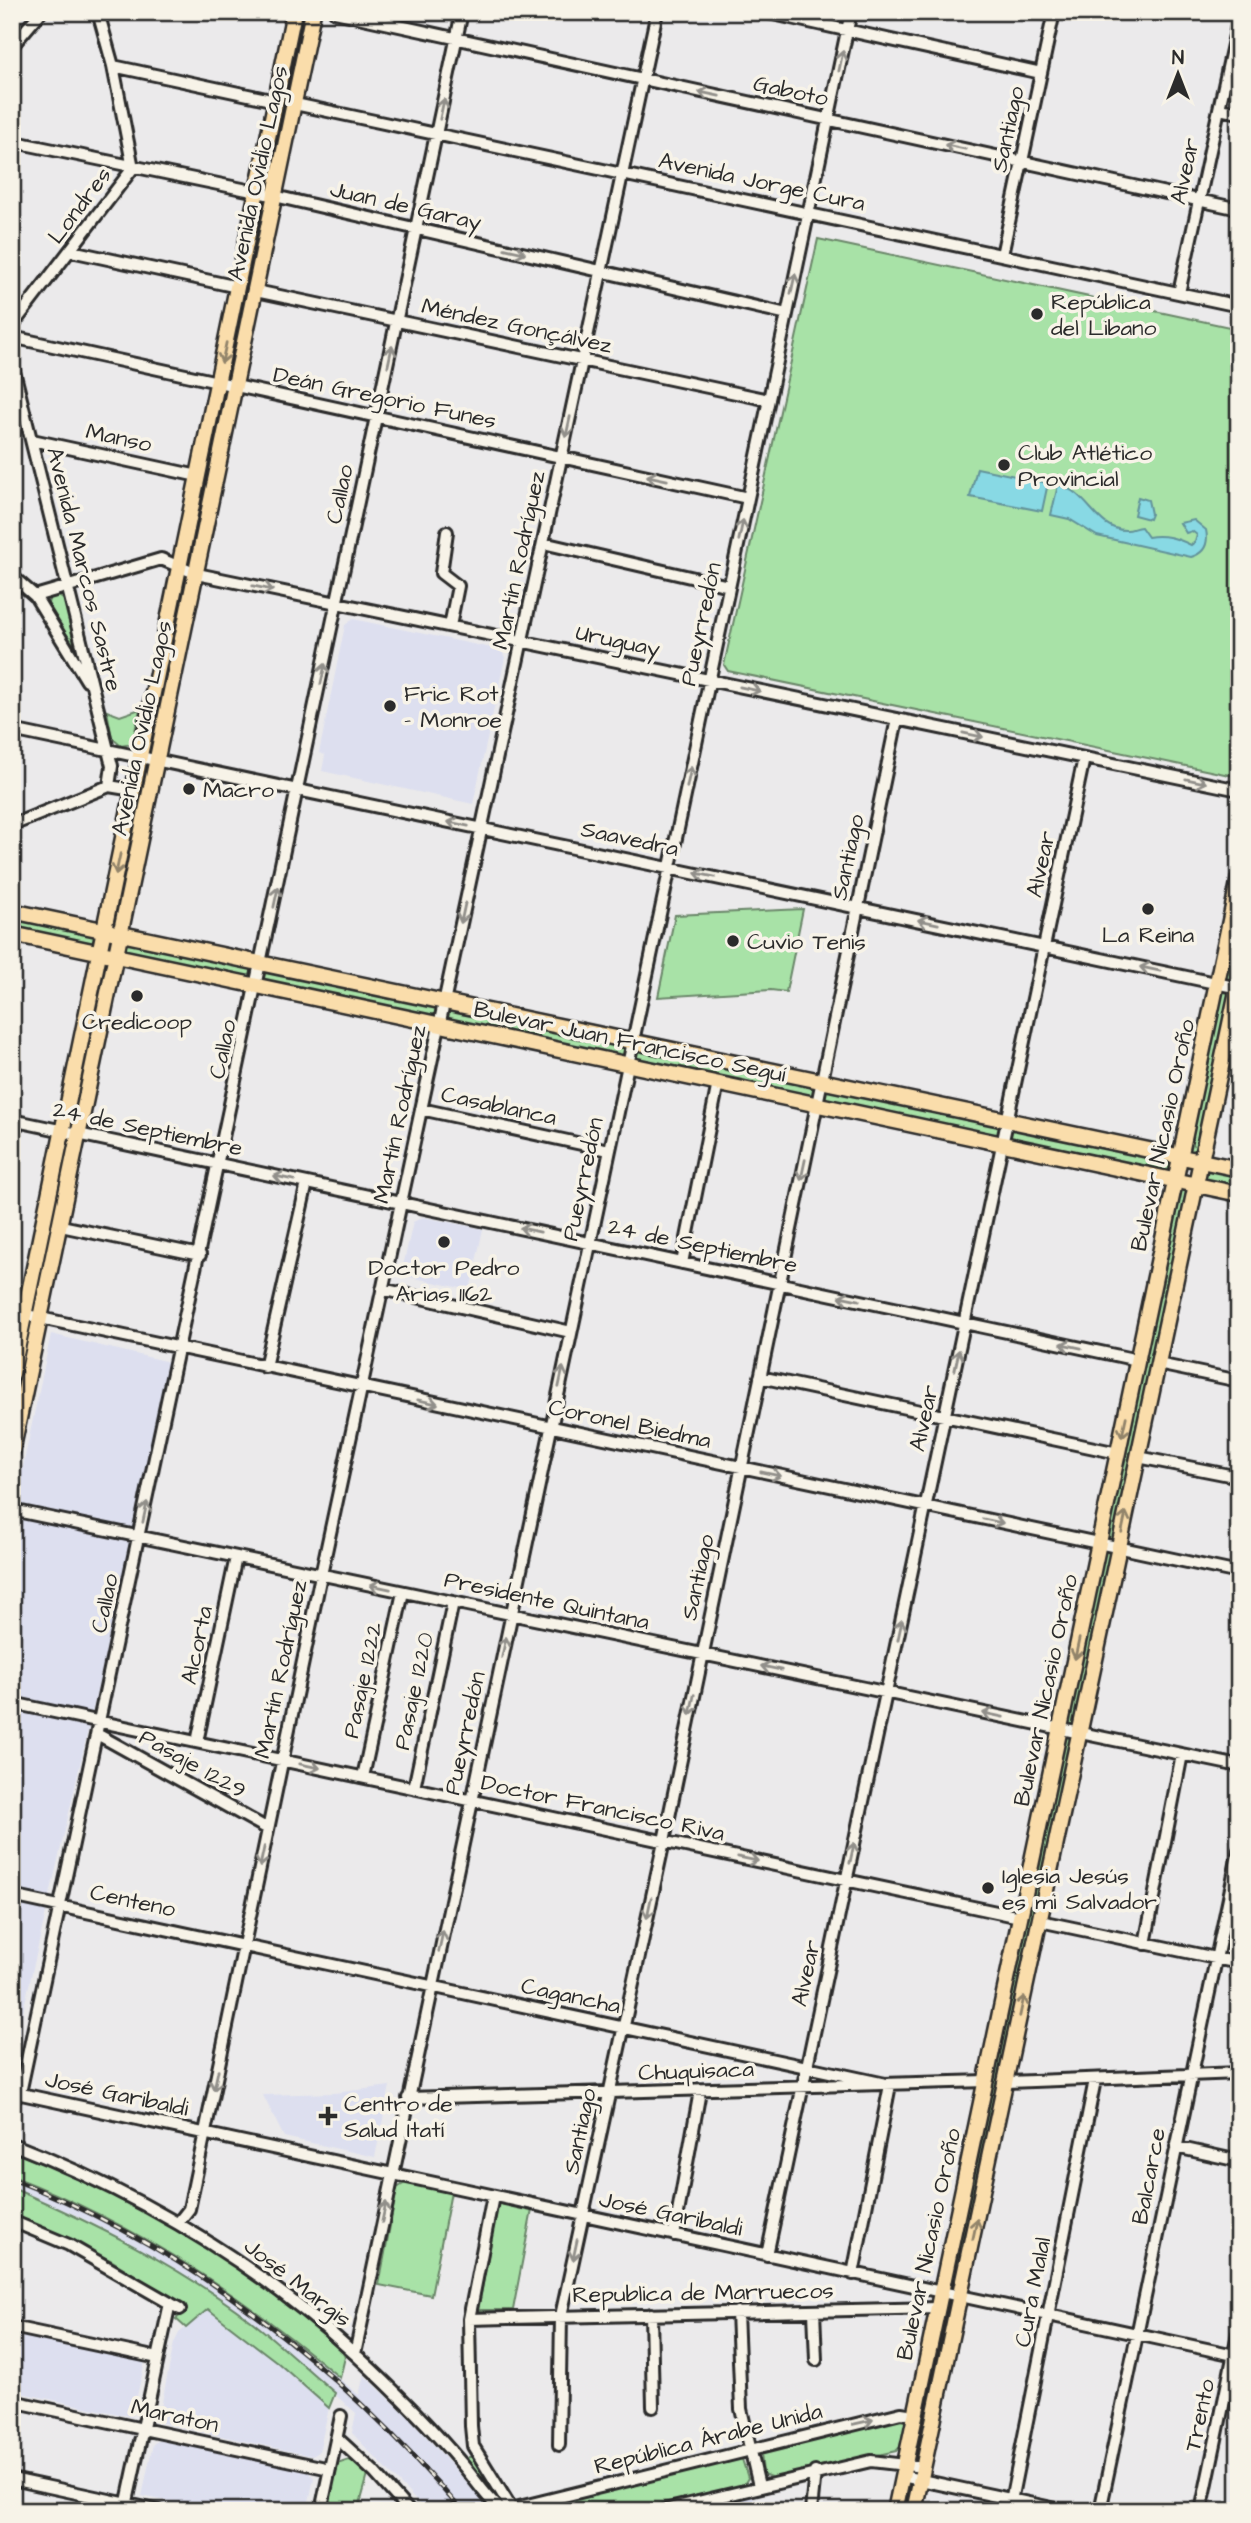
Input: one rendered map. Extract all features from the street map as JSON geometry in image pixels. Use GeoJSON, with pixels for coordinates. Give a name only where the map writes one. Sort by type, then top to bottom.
{"type":"FeatureCollection","features":[{"type":"Feature","properties":{"kind":"main road","name":"Avenida Ovidio Lagos"},"geometry":{"type":"LineString","coordinates":[[12,1374],[18,1313],[62,1131],[294,12]]}},
{"type":"Feature","properties":{"kind":"main road","name":"Avenida Ovidio Lagos"},"geometry":{"type":"LineString","coordinates":[[12,1452],[313,12]]}},
{"type":"Feature","properties":{"kind":"main road","name":"Avenida Jorge Cura"},"geometry":{"type":"LineString","coordinates":[[276,101],[295,104]]}},
{"type":"Feature","properties":{"kind":"main road","name":"Bulevar Nicasio Oroño"},"geometry":{"type":"LineString","coordinates":[[895,2511],[1239,878]]}},
{"type":"Feature","properties":{"kind":"main road","name":"Bulevar Juan Francisco Seguí"},"geometry":{"type":"LineString","coordinates":[[12,911],[1239,1169]]}},
{"type":"Feature","properties":{"kind":"main road","name":"Bulevar Juan Francisco Seguí"},"geometry":{"type":"LineString","coordinates":[[12,934],[1239,1194]]}},
{"type":"Feature","properties":{"kind":"main road","name":"Bulevar Nicasio Oroño"},"geometry":{"type":"LineString","coordinates":[[914,2511],[1238,986]]}},
{"type":"Feature","properties":{"kind":"street"},"geometry":{"type":"LineString","coordinates":[[12,47],[41,12]]}},
{"type":"Feature","properties":{"kind":"street","name":"Londres"},"geometry":{"type":"LineString","coordinates":[[12,326],[133,168],[113,66],[98,12]]}},
{"type":"Feature","properties":{"kind":"street","name":"Gaboto"},"geometry":{"type":"LineString","coordinates":[[335,12],[1239,209]]}},
{"type":"Feature","properties":{"kind":"street","name":"Callao"},"geometry":{"type":"LineString","coordinates":[[16,2093],[60,1906],[140,1537],[462,12]]}},
{"type":"Feature","properties":{"kind":"street","name":"Martín Rodríguez"},"geometry":{"type":"LineString","coordinates":[[178,2223],[189,2209],[321,1575],[657,12]]}},
{"type":"Feature","properties":{"kind":"street"},"geometry":{"type":"LineString","coordinates":[[764,12],[1041,73]]}},
{"type":"Feature","properties":{"kind":"street","name":"Pueyrredón"},"geometry":{"type":"LineString","coordinates":[[355,2354],[851,12]]}},
{"type":"Feature","properties":{"kind":"street","name":"Santiago"},"geometry":{"type":"LineString","coordinates":[[1002,255],[1054,12]]}},
{"type":"Feature","properties":{"kind":"street","name":"Alvear"},"geometry":{"type":"LineString","coordinates":[[1179,293],[1239,17]]}},
{"type":"Feature","properties":{"kind":"street"},"geometry":{"type":"LineString","coordinates":[[113,66],[276,101]]}},
{"type":"Feature","properties":{"kind":"street","name":"Avenida Jorge Cura"},"geometry":{"type":"LineString","coordinates":[[295,104],[1239,306]]}},
{"type":"Feature","properties":{"kind":"street"},"geometry":{"type":"LineString","coordinates":[[1219,109],[1239,113]]}},
{"type":"Feature","properties":{"kind":"street"},"geometry":{"type":"LineString","coordinates":[[12,120],[14,144]]}},
{"type":"Feature","properties":{"kind":"street","name":"Juan de Garay"},"geometry":{"type":"LineString","coordinates":[[14,144],[276,196],[787,314]]}},
{"type":"Feature","properties":{"kind":"street"},"geometry":{"type":"LineString","coordinates":[[71,251],[238,287]]}},
{"type":"Feature","properties":{"kind":"street","name":"Méndez Gonçálvez"},"geometry":{"type":"LineString","coordinates":[[256,290],[769,400]]}},
{"type":"Feature","properties":{"kind":"street","name":"Deán Gregorio Funes"},"geometry":{"type":"LineString","coordinates":[[12,337],[748,498]]}},
{"type":"Feature","properties":{"kind":"street","name":"Avenida Marcos Sastre"},"geometry":{"type":"LineString","coordinates":[[12,363],[112,766],[109,786]]}},
{"type":"Feature","properties":{"kind":"street","name":"Manso"},"geometry":{"type":"LineString","coordinates":[[32,440],[198,476]]}},
{"type":"Feature","properties":{"kind":"street"},"geometry":{"type":"LineString","coordinates":[[447,532],[441,573],[456,583],[458,590],[450,626]]}},
{"type":"Feature","properties":{"kind":"street"},"geometry":{"type":"LineString","coordinates":[[543,543],[729,586]]}},
{"type":"Feature","properties":{"kind":"street","name":"Uruguay"},"geometry":{"type":"LineString","coordinates":[[35,596],[161,559],[197,574],[1239,790]]}},
{"type":"Feature","properties":{"kind":"street"},"geometry":{"type":"LineString","coordinates":[[12,576],[35,596],[75,657],[96,699]]}},
{"type":"Feature","properties":{"kind":"street","name":"Santiago"},"geometry":{"type":"LineString","coordinates":[[558,2445],[561,2316],[664,1841],[897,719]]}},
{"type":"Feature","properties":{"kind":"street","name":"Saavedra"},"geometry":{"type":"LineString","coordinates":[[12,730],[1238,986]]}},
{"type":"Feature","properties":{"kind":"street","name":"Alvear"},"geometry":{"type":"LineString","coordinates":[[766,2255],[1084,758]]}},
{"type":"Feature","properties":{"kind":"street"},"geometry":{"type":"LineString","coordinates":[[12,825],[109,786],[133,790]]}},
{"type":"Feature","properties":{"kind":"street"},"geometry":{"type":"LineString","coordinates":[[682,1263],[718,1083]]}},
{"type":"Feature","properties":{"kind":"street","name":"Casablanca"},"geometry":{"type":"LineString","coordinates":[[421,1109],[609,1150]]}},
{"type":"Feature","properties":{"kind":"street","name":"24 de Septiembre"},"geometry":{"type":"LineString","coordinates":[[12,1120],[1138,1360]]}},
{"type":"Feature","properties":{"kind":"street"},"geometry":{"type":"LineString","coordinates":[[265,1367],[307,1183]]}},
{"type":"Feature","properties":{"kind":"street"},"geometry":{"type":"LineString","coordinates":[[61,1226],[200,1255]]}},
{"type":"Feature","properties":{"kind":"street"},"geometry":{"type":"LineString","coordinates":[[382,1289],[571,1332]]}},
{"type":"Feature","properties":{"kind":"street","name":"Coronel Biedma"},"geometry":{"type":"LineString","coordinates":[[18,1313],[1239,1573]]}},
{"type":"Feature","properties":{"kind":"street"},"geometry":{"type":"LineString","coordinates":[[1158,1364],[1239,1381]]}},
{"type":"Feature","properties":{"kind":"street"},"geometry":{"type":"LineString","coordinates":[[760,1377],[1118,1453]]}},
{"type":"Feature","properties":{"kind":"street"},"geometry":{"type":"LineString","coordinates":[[1138,1457],[1239,1477]]}},
{"type":"Feature","properties":{"kind":"street","name":"Presidente Quintana"},"geometry":{"type":"LineString","coordinates":[[12,1510],[1239,1766]]}},
{"type":"Feature","properties":{"kind":"street","name":"Alcorta"},"geometry":{"type":"LineString","coordinates":[[197,1742],[236,1557]]}},
{"type":"Feature","properties":{"kind":"street","name":"Pasaje 1222"},"geometry":{"type":"LineString","coordinates":[[363,1777],[403,1592]]}},
{"type":"Feature","properties":{"kind":"street","name":"Pasaje 1220"},"geometry":{"type":"LineString","coordinates":[[414,1788],[453,1602]]}},
{"type":"Feature","properties":{"kind":"street","name":"Doctor Francisco Riva"},"geometry":{"type":"LineString","coordinates":[[12,1703],[1020,1917]]}},
{"type":"Feature","properties":{"kind":"street","name":"Pasaje 1229"},"geometry":{"type":"LineString","coordinates":[[97,1734],[268,1829]]}},
{"type":"Feature","properties":{"kind":"street"},"geometry":{"type":"LineString","coordinates":[[1145,1944],[1182,1754]]}},
{"type":"Feature","properties":{"kind":"street","name":"Balcarce"},"geometry":{"type":"LineString","coordinates":[[1100,2511],[1189,2076],[1239,1850]]}},
{"type":"Feature","properties":{"kind":"street","name":"Centeno"},"geometry":{"type":"LineString","coordinates":[[12,1896],[244,1945]]}},
{"type":"Feature","properties":{"kind":"street"},"geometry":{"type":"LineString","coordinates":[[1040,1921],[1239,1963]]}},
{"type":"Feature","properties":{"kind":"street","name":"Cagancha"},"geometry":{"type":"LineString","coordinates":[[244,1945],[890,2085]]}},
{"type":"Feature","properties":{"kind":"street"},"geometry":{"type":"LineString","coordinates":[[1007,2082],[1239,2073]]}},
{"type":"Feature","properties":{"kind":"street","name":"Cura Malal"},"geometry":{"type":"LineString","coordinates":[[1011,2505],[1095,2080]]}},
{"type":"Feature","properties":{"kind":"street","name":"Chuquisaca"},"geometry":{"type":"LineString","coordinates":[[408,2098],[986,2081]]}},
{"type":"Feature","properties":{"kind":"street"},"geometry":{"type":"LineString","coordinates":[[853,2274],[890,2085]]}},
{"type":"Feature","properties":{"kind":"street"},"geometry":{"type":"LineString","coordinates":[[674,2235],[700,2091]]}},
{"type":"Feature","properties":{"kind":"street","name":"José Garibaldi"},"geometry":{"type":"LineString","coordinates":[[16,2093],[1236,2355]]}},
{"type":"Feature","properties":{"kind":"street","name":"José Margis"},"geometry":{"type":"LineString","coordinates":[[12,2144],[88,2177],[178,2223],[272,2286],[355,2354],[456,2457],[491,2501],[500,2509],[512,2510]]}},
{"type":"Feature","properties":{"kind":"street"},"geometry":{"type":"LineString","coordinates":[[1176,2147],[1239,2161]]}},
{"type":"Feature","properties":{"kind":"street"},"geometry":{"type":"LineString","coordinates":[[493,2196],[469,2319],[473,2446],[512,2510]]}},
{"type":"Feature","properties":{"kind":"street"},"geometry":{"type":"LineString","coordinates":[[12,2221],[69,2245],[175,2306],[158,2358],[125,2507]]}},
{"type":"Feature","properties":{"kind":"street","name":"Republica de Marruecos"},"geometry":{"type":"LineString","coordinates":[[469,2319],[938,2308]]}},
{"type":"Feature","properties":{"kind":"street"},"geometry":{"type":"LineString","coordinates":[[814,2311],[816,2360]]}},
{"type":"Feature","properties":{"kind":"street"},"geometry":{"type":"LineString","coordinates":[[737,2312],[741,2409],[759,2486]]}},
{"type":"Feature","properties":{"kind":"street"},"geometry":{"type":"LineString","coordinates":[[651,2314],[653,2407]]}},
{"type":"Feature","properties":{"kind":"street"},"geometry":{"type":"LineString","coordinates":[[12,2328],[158,2358]]}},
{"type":"Feature","properties":{"kind":"street","name":"Trento"},"geometry":{"type":"LineString","coordinates":[[1200,2511],[1236,2355],[1239,2329]]}},
{"type":"Feature","properties":{"kind":"street","name":"Maraton"},"geometry":{"type":"LineString","coordinates":[[12,2400],[330,2469]]}},
{"type":"Feature","properties":{"kind":"street","name":"República Árabe Unida"},"geometry":{"type":"LineString","coordinates":[[512,2510],[749,2448],[901,2413],[915,2416]]}},
{"type":"Feature","properties":{"kind":"street"},"geometry":{"type":"LineString","coordinates":[[321,2511],[341,2416]]}},
{"type":"Feature","properties":{"kind":"street"},"geometry":{"type":"LineString","coordinates":[[337,2438],[374,2472],[409,2511]]}},
{"type":"Feature","properties":{"kind":"street"},"geometry":{"type":"LineString","coordinates":[[456,2457],[473,2446]]}},
{"type":"Feature","properties":{"kind":"street"},"geometry":{"type":"LineString","coordinates":[[660,2511],[871,2461],[922,2473],[1011,2505],[1066,2511]]}},
{"type":"Feature","properties":{"kind":"street"},"geometry":{"type":"LineString","coordinates":[[811,2511],[817,2481],[816,2472]]}},
{"type":"Feature","properties":{"kind":"street"},"geometry":{"type":"LineString","coordinates":[[12,2479],[125,2507],[160,2511]]}},
{"type":"Feature","properties":{"kind":"shaded area","name":"Fric Rot - Monroe"},"geometry":{"type":"Polygon","coordinates":[[[353,619],[501,650],[505,658],[473,804],[322,771],[325,755],[319,753],[345,625],[353,619]]]}},
{"type":"Feature","properties":{"kind":"shaded area","name":"Doctor Pedro Arias 1162"},"geometry":{"type":"Polygon","coordinates":[[[423,1217],[483,1229],[470,1290],[401,1275],[413,1222],[423,1217]]]}},
{"type":"Feature","properties":{"kind":"shaded area"},"geometry":{"type":"Polygon","coordinates":[[[51,1334],[173,1363],[12,2059],[12,1518],[51,1334]]]}},
{"type":"Feature","properties":{"kind":"shaded area","name":"Centro de Salud Itatí"},"geometry":{"type":"Polygon","coordinates":[[[390,2086],[375,2157],[284,2137],[263,2095],[334,2093],[390,2086]]]}},
{"type":"Feature","properties":{"kind":"shaded area"},"geometry":{"type":"Polygon","coordinates":[[[12,2176],[84,2207],[181,2259],[260,2313],[359,2395],[364,2375],[410,2418],[492,2511],[426,2511],[352,2433],[356,2413],[251,2321],[208,2290],[128,2242],[78,2216],[12,2188],[12,2176]]]}},
{"type":"Feature","properties":{"kind":"shaded area"},"geometry":{"type":"Polygon","coordinates":[[[208,2309],[277,2362],[329,2408],[319,2452],[312,2456],[158,2422],[174,2343],[179,2333],[208,2309]]]}},
{"type":"Feature","properties":{"kind":"shaded area"},"geometry":{"type":"Polygon","coordinates":[[[12,2332],[145,2362],[132,2417],[12,2391],[12,2332]]]}},
{"type":"Feature","properties":{"kind":"shaded area"},"geometry":{"type":"Polygon","coordinates":[[[161,2439],[308,2471],[314,2478],[307,2511],[215,2511],[142,2496],[153,2444],[161,2439]]]}},
{"type":"Feature","properties":{"kind":"shaded area"},"geometry":{"type":"Polygon","coordinates":[[[753,2496],[756,2511],[697,2511],[753,2496]]]}},
{"type":"Feature","properties":{"kind":"green space","name":"Club Atlético Provincial"},"geometry":{"type":"Polygon","coordinates":[[[818,239],[1239,329],[1239,386],[1235,402],[1239,407],[1239,777],[728,671],[724,665],[818,239]]]}},
{"type":"Feature","properties":{"kind":"green space"},"geometry":{"type":"Polygon","coordinates":[[[57,595],[66,601],[79,652],[47,606],[50,597],[57,595]]]}},
{"type":"Feature","properties":{"kind":"green space"},"geometry":{"type":"Polygon","coordinates":[[[140,709],[132,744],[121,746],[112,738],[107,711],[120,716],[140,709]]]}},
{"type":"Feature","properties":{"kind":"green space"},"geometry":{"type":"Polygon","coordinates":[[[1239,878],[1239,982],[1201,1161],[1180,1157],[1239,878]]]}},
{"type":"Feature","properties":{"kind":"green space","name":"Cuvio Tenis"},"geometry":{"type":"Polygon","coordinates":[[[803,909],[786,992],[771,990],[658,997],[675,915],[803,909]]]}},
{"type":"Feature","properties":{"kind":"green space"},"geometry":{"type":"Polygon","coordinates":[[[12,911],[1180,1157],[1176,1180],[12,934],[12,911]]]}},
{"type":"Feature","properties":{"kind":"green space"},"geometry":{"type":"Polygon","coordinates":[[[1201,1161],[1239,1169],[1239,1194],[1196,1184],[914,2511],[895,2511],[1176,1180],[1195,1184],[1201,1161]]]}},
{"type":"Feature","properties":{"kind":"green space"},"geometry":{"type":"Polygon","coordinates":[[[12,2151],[145,2212],[228,2262],[306,2320],[343,2353],[345,2357],[340,2378],[264,2318],[185,2263],[101,2216],[12,2176],[12,2151]]]}},
{"type":"Feature","properties":{"kind":"green space"},"geometry":{"type":"Polygon","coordinates":[[[405,2183],[451,2192],[431,2295],[379,2285],[397,2188],[405,2183]]]}},
{"type":"Feature","properties":{"kind":"green space"},"geometry":{"type":"Polygon","coordinates":[[[12,2188],[135,2247],[222,2300],[261,2329],[335,2393],[329,2408],[277,2362],[208,2309],[186,2328],[176,2319],[185,2311],[183,2305],[112,2261],[12,2214],[12,2188]]]}},
{"type":"Feature","properties":{"kind":"green space"},"geometry":{"type":"Polygon","coordinates":[[[498,2203],[532,2210],[513,2310],[478,2310],[498,2203]]]}},
{"type":"Feature","properties":{"kind":"green space"},"geometry":{"type":"Polygon","coordinates":[[[895,2417],[906,2421],[900,2447],[896,2451],[773,2478],[763,2474],[761,2452],[895,2417]]]}},
{"type":"Feature","properties":{"kind":"green space"},"geometry":{"type":"Polygon","coordinates":[[[738,2456],[742,2459],[748,2478],[743,2486],[647,2511],[526,2511],[738,2456]]]}},
{"type":"Feature","properties":{"kind":"green space"},"geometry":{"type":"Polygon","coordinates":[[[475,2457],[501,2503],[465,2460],[475,2457]]]}},
{"type":"Feature","properties":{"kind":"green space"},"geometry":{"type":"Polygon","coordinates":[[[349,2460],[358,2463],[368,2475],[358,2511],[327,2511],[337,2464],[349,2460]]]}},
{"type":"Feature","properties":{"kind":"water"},"geometry":{"type":"Polygon","coordinates":[[[977,468],[1048,483],[1042,511],[970,497],[977,468]]]}},
{"type":"Feature","properties":{"kind":"water"},"geometry":{"type":"Polygon","coordinates":[[[1058,485],[1077,495],[1107,524],[1125,530],[1141,527],[1148,537],[1170,537],[1191,545],[1197,535],[1192,531],[1186,533],[1180,523],[1194,520],[1206,530],[1205,547],[1191,557],[1097,536],[1069,519],[1051,515],[1058,485]]]}},
{"type":"Feature","properties":{"kind":"water"},"geometry":{"type":"Polygon","coordinates":[[[1138,497],[1148,500],[1151,514],[1149,519],[1134,515],[1138,497]]]}},
{"type":"Feature","properties":{"kind":"railway"},"geometry":{"type":"LineString","coordinates":[[12,2179],[77,2207],[140,2239],[258,2316],[365,2408],[415,2458],[462,2511]]}},
{"type":"Feature","properties":{"kind":"place","name":"República del Libano"},"geometry":{"type":"Point","coordinates":[1037,314]}},
{"type":"Feature","properties":{"kind":"place","name":"Club Atlético Provincial"},"geometry":{"type":"Point","coordinates":[1004,465]}},
{"type":"Feature","properties":{"kind":"place","name":"Fric Rot - Monroe"},"geometry":{"type":"Point","coordinates":[390,706]}},
{"type":"Feature","properties":{"kind":"place","name":"Macro"},"geometry":{"type":"Point","coordinates":[189,789]}},
{"type":"Feature","properties":{"kind":"place","name":"La Reina"},"geometry":{"type":"Point","coordinates":[1148,909]}},
{"type":"Feature","properties":{"kind":"place","name":"Cuvio Tenis"},"geometry":{"type":"Point","coordinates":[733,941]}},
{"type":"Feature","properties":{"kind":"place","name":"Credicoop"},"geometry":{"type":"Point","coordinates":[137,996]}},
{"type":"Feature","properties":{"kind":"place","name":"Doctor Pedro Arias 1162"},"geometry":{"type":"Point","coordinates":[444,1242]}},
{"type":"Feature","properties":{"kind":"place","name":"Iglesia Jesús es mi Salvador"},"geometry":{"type":"Point","coordinates":[988,1888]}},
{"type":"Feature","properties":{"kind":"place","name":"Centro de Salud Itatí"},"geometry":{"type":"Point","coordinates":[328,2116]}}]}
